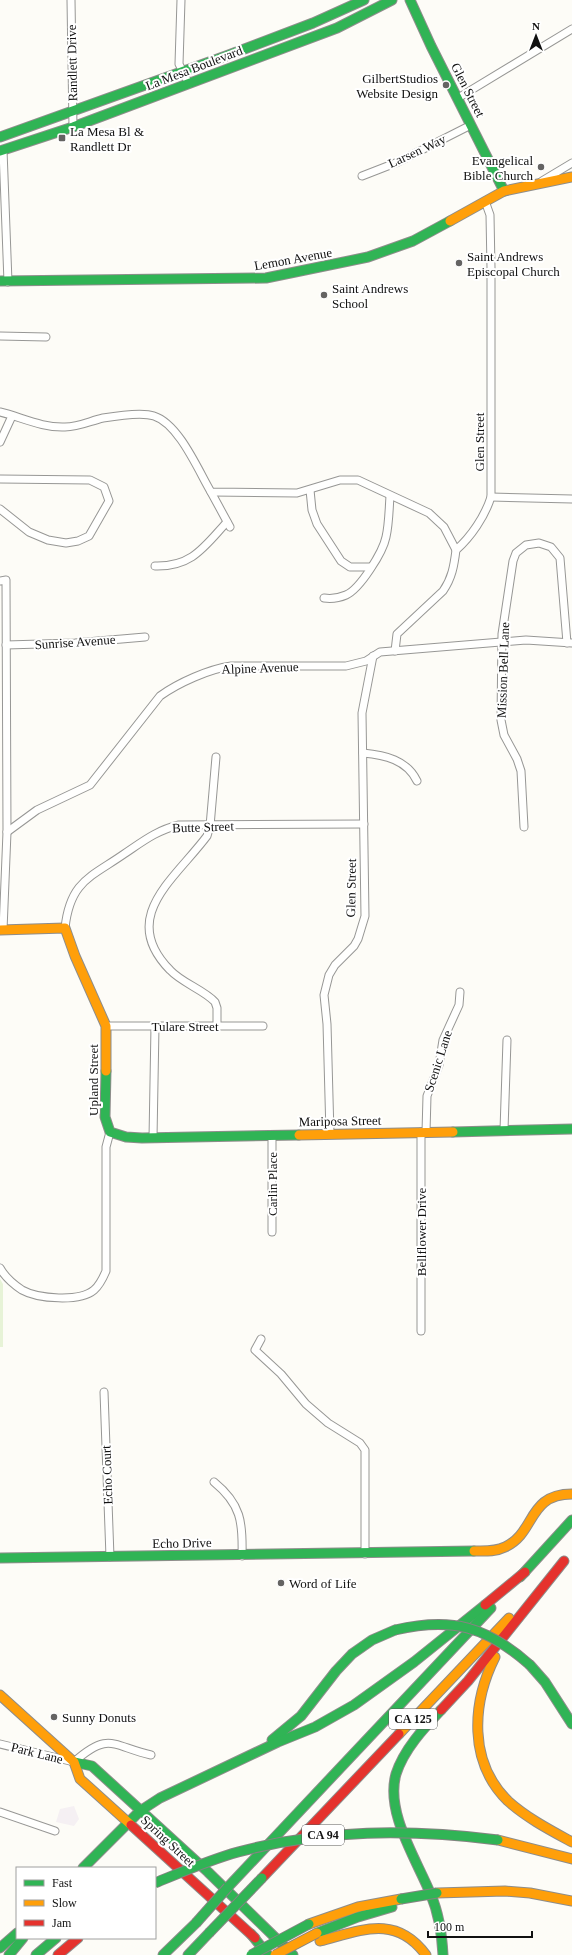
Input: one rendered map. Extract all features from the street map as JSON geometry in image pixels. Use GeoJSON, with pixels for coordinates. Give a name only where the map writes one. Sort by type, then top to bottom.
{"type":"FeatureCollection","features":[{"type":"Feature","properties":{"kind":"main road","name":"La Mesa Boulevard"},"geometry":{"type":"LineString","coordinates":[[0,137],[73,113],[332,16],[364,0]]}},
{"type":"Feature","properties":{"kind":"main road","name":"La Mesa Boulevard"},"geometry":{"type":"LineString","coordinates":[[1,150],[73,127],[337,28],[392,0]]}},
{"type":"Feature","properties":{"kind":"main road","name":"Glen Street"},"geometry":{"type":"LineString","coordinates":[[410,0],[504,191]]}},
{"type":"Feature","properties":{"kind":"main road","name":"Lemon Avenue"},"geometry":{"type":"LineString","coordinates":[[4,282],[266,278],[369,257],[413,240],[504,191],[540,182],[572,177]]}},
{"type":"Feature","properties":{"kind":"main road"},"geometry":{"type":"LineString","coordinates":[[2,930],[65,928]]}},
{"type":"Feature","properties":{"kind":"main road","name":"Upland Street"},"geometry":{"type":"LineString","coordinates":[[65,928],[75,956],[106,1026],[105,1117],[110,1132]]}},
{"type":"Feature","properties":{"kind":"main road","name":"Mariposa Street"},"geometry":{"type":"LineString","coordinates":[[110,1132],[124,1137],[153,1138],[572,1129]]}},
{"type":"Feature","properties":{"kind":"main road","name":"Echo Drive"},"geometry":{"type":"LineString","coordinates":[[0,1558],[242,1556],[501,1550],[509,1547],[516,1540],[547,1500],[558,1495],[572,1494]]}},
{"type":"Feature","properties":{"kind":"main road","name":"CA 125"},"geometry":{"type":"LineString","coordinates":[[163,1955],[196,1923],[248,1864],[525,1572],[572,1520]]}},
{"type":"Feature","properties":{"kind":"main road","name":"CA 125"},"geometry":{"type":"LineString","coordinates":[[188,1955],[572,1553]]}},
{"type":"Feature","properties":{"kind":"main road"},"geometry":{"type":"LineString","coordinates":[[564,1560],[487,1670],[479,1698],[477,1728],[484,1762],[499,1792],[511,1804],[530,1818],[572,1842]]}},
{"type":"Feature","properties":{"kind":"main road"},"geometry":{"type":"LineString","coordinates":[[443,1955],[442,1936],[432,1897],[398,1819],[394,1803],[396,1775],[406,1752],[426,1726],[468,1681],[564,1560]]}},
{"type":"Feature","properties":{"kind":"main road"},"geometry":{"type":"LineString","coordinates":[[84,1867],[140,1811],[160,1798],[315,1727],[354,1705],[414,1662],[525,1572]]}},
{"type":"Feature","properties":{"kind":"main road"},"geometry":{"type":"LineString","coordinates":[[252,1755],[301,1716],[336,1670],[352,1654],[372,1640],[395,1630],[427,1623],[469,1626],[496,1637],[514,1650],[545,1682],[572,1724]]}},
{"type":"Feature","properties":{"kind":"main road","name":"Spring Street"},"geometry":{"type":"LineString","coordinates":[[0,1695],[74,1762],[80,1779],[251,1934]]}},
{"type":"Feature","properties":{"kind":"main road","name":"Spring Street"},"geometry":{"type":"LineString","coordinates":[[74,1762],[92,1766],[208,1872],[293,1955]]}},
{"type":"Feature","properties":{"kind":"main road","name":"CA 94"},"geometry":{"type":"LineString","coordinates":[[156,1883],[185,1870],[230,1854],[276,1843],[323,1835],[370,1831],[413,1831],[456,1834],[498,1840],[572,1859]]}},
{"type":"Feature","properties":{"kind":"main road"},"geometry":{"type":"LineString","coordinates":[[251,1955],[309,1924],[358,1907],[403,1901],[437,1894],[505,1891],[530,1893],[572,1901]]}},
{"type":"Feature","properties":{"kind":"main road"},"geometry":{"type":"LineString","coordinates":[[280,1955],[358,1917],[403,1901]]}},
{"type":"Feature","properties":{"kind":"main road"},"geometry":{"type":"LineString","coordinates":[[251,1934],[274,1955],[318,1937],[391,1928],[414,1939],[426,1955]]}},
{"type":"Feature","properties":{"kind":"main road"},"geometry":{"type":"LineString","coordinates":[[0,1948],[16,1933]]}},
{"type":"Feature","properties":{"kind":"main road"},"geometry":{"type":"LineString","coordinates":[[251,1934],[268,1955]]}},
{"type":"Feature","properties":{"kind":"main road"},"geometry":{"type":"LineString","coordinates":[[9,1955],[22,1939]]}},
{"type":"Feature","properties":{"kind":"main road"},"geometry":{"type":"LineString","coordinates":[[36,1955],[55,1939]]}},
{"type":"Feature","properties":{"kind":"main road"},"geometry":{"type":"LineString","coordinates":[[58,1955],[77,1939]]}},
{"type":"Feature","properties":{"kind":"street","name":"Randlett Drive"},"geometry":{"type":"LineString","coordinates":[[71,0],[73,127]]}},
{"type":"Feature","properties":{"kind":"street"},"geometry":{"type":"LineString","coordinates":[[182,0],[179,64],[189,84]]}},
{"type":"Feature","properties":{"kind":"street"},"geometry":{"type":"LineString","coordinates":[[458,98],[572,29]]}},
{"type":"Feature","properties":{"kind":"street","name":"Larsen Way"},"geometry":{"type":"LineString","coordinates":[[362,176],[398,162],[471,125]]}},
{"type":"Feature","properties":{"kind":"street"},"geometry":{"type":"LineString","coordinates":[[1,150],[4,282]]}},
{"type":"Feature","properties":{"kind":"street"},"geometry":{"type":"LineString","coordinates":[[540,182],[572,163]]}},
{"type":"Feature","properties":{"kind":"street","name":"Glen Street"},"geometry":{"type":"LineString","coordinates":[[456,550],[465,542],[488,506],[490,497],[491,274],[490,215],[485,201]]}},
{"type":"Feature","properties":{"kind":"street"},"geometry":{"type":"LineString","coordinates":[[0,336],[46,337]]}},
{"type":"Feature","properties":{"kind":"street"},"geometry":{"type":"LineString","coordinates":[[0,412],[45,425],[63,428],[79,426],[102,418],[123,415],[153,415],[165,421],[183,443],[228,525],[192,558],[173,565],[155,566]]}},
{"type":"Feature","properties":{"kind":"street"},"geometry":{"type":"LineString","coordinates":[[0,442],[12,416]]}},
{"type":"Feature","properties":{"kind":"street"},"geometry":{"type":"LineString","coordinates":[[0,479],[90,480],[98,482],[104,487],[109,501],[89,536],[78,541],[66,543],[48,540],[29,532],[0,509]]}},
{"type":"Feature","properties":{"kind":"street"},"geometry":{"type":"LineString","coordinates":[[211,492],[297,493],[340,480],[354,480],[362,482],[390,496],[424,510],[434,517],[444,527],[456,550],[454,569],[448,584],[443,591],[397,634],[394,651]]}},
{"type":"Feature","properties":{"kind":"street"},"geometry":{"type":"LineString","coordinates":[[310,490],[312,510],[317,524],[341,561],[350,567],[371,568]]}},
{"type":"Feature","properties":{"kind":"street"},"geometry":{"type":"LineString","coordinates":[[324,598],[330,599],[346,595],[353,591],[371,568],[386,538],[390,496]]}},
{"type":"Feature","properties":{"kind":"street"},"geometry":{"type":"LineString","coordinates":[[490,497],[572,500]]}},
{"type":"Feature","properties":{"kind":"street","name":"Mission Bell Lane"},"geometry":{"type":"LineString","coordinates":[[524,827],[521,771],[517,759],[504,735],[501,720],[502,642],[514,557],[522,547],[534,543],[551,547],[560,558],[569,643]]}},
{"type":"Feature","properties":{"kind":"street"},"geometry":{"type":"LineString","coordinates":[[2,930],[7,832],[6,645],[3,580]]}},
{"type":"Feature","properties":{"kind":"street","name":"Sunrise Avenue"},"geometry":{"type":"LineString","coordinates":[[6,645],[75,643],[145,637]]}},
{"type":"Feature","properties":{"kind":"street","name":"Alpine Avenue"},"geometry":{"type":"LineString","coordinates":[[7,832],[37,810],[90,785],[157,700],[170,689],[216,669],[227,667],[346,666],[366,661],[380,652],[526,640],[569,643]]}},
{"type":"Feature","properties":{"kind":"street","name":"Glen Street"},"geometry":{"type":"LineString","coordinates":[[330,1134],[327,1024],[324,995],[329,975],[335,965],[354,946],[358,939],[365,916],[362,713],[373,656]]}},
{"type":"Feature","properties":{"kind":"street"},"geometry":{"type":"LineString","coordinates":[[363,753],[393,758],[413,773],[417,781]]}},
{"type":"Feature","properties":{"kind":"street"},"geometry":{"type":"LineString","coordinates":[[216,757],[210,826],[207,836],[161,893],[153,909],[148,928],[150,940],[154,950],[171,971],[215,1002],[217,1008],[217,1026]]}},
{"type":"Feature","properties":{"kind":"street","name":"Butte Street"},"geometry":{"type":"LineString","coordinates":[[65,928],[68,911],[75,895],[84,882],[96,871],[164,829],[179,825],[364,824]]}},
{"type":"Feature","properties":{"kind":"street","name":"Scenic Lane"},"geometry":{"type":"LineString","coordinates":[[423,1132],[427,1096],[439,1066],[443,1040],[459,1005],[460,992]]}},
{"type":"Feature","properties":{"kind":"street","name":"Tulare Street"},"geometry":{"type":"LineString","coordinates":[[106,1026],[263,1026]]}},
{"type":"Feature","properties":{"kind":"street"},"geometry":{"type":"LineString","coordinates":[[153,1138],[155,1026]]}},
{"type":"Feature","properties":{"kind":"street"},"geometry":{"type":"LineString","coordinates":[[504,1130],[507,1040]]}},
{"type":"Feature","properties":{"kind":"street","name":"Upland Street"},"geometry":{"type":"LineString","coordinates":[[0,1268],[5,1277],[22,1290],[31,1294],[41,1296],[78,1297],[94,1290],[102,1280],[106,1271],[106,1147],[110,1132]]}},
{"type":"Feature","properties":{"kind":"street","name":"Bellflower Drive"},"geometry":{"type":"LineString","coordinates":[[422,1332],[423,1132]]}},
{"type":"Feature","properties":{"kind":"street","name":"Carlin Place"},"geometry":{"type":"LineString","coordinates":[[272,1135],[272,1232]]}},
{"type":"Feature","properties":{"kind":"street"},"geometry":{"type":"LineString","coordinates":[[261,1339],[254,1350],[280,1374],[306,1404],[328,1423],[360,1443],[365,1450],[365,1554]]}},
{"type":"Feature","properties":{"kind":"street","name":"Echo Court"},"geometry":{"type":"LineString","coordinates":[[104,1392],[110,1557]]}},
{"type":"Feature","properties":{"kind":"street"},"geometry":{"type":"LineString","coordinates":[[214,1482],[227,1492],[237,1509],[242,1528],[242,1556]]}},
{"type":"Feature","properties":{"kind":"street"},"geometry":{"type":"LineString","coordinates":[[74,1762],[89,1749],[106,1742],[151,1755]]}},
{"type":"Feature","properties":{"kind":"street","name":"Park Lane"},"geometry":{"type":"LineString","coordinates":[[0,1744],[74,1762]]}},
{"type":"Feature","properties":{"kind":"street"},"geometry":{"type":"LineString","coordinates":[[0,1812],[55,1831]]}},
{"type":"Feature","properties":{"kind":"shaded area"},"geometry":{"type":"Polygon","coordinates":[[[74,1806],[79,1819],[74,1826],[56,1822],[60,1809],[74,1806]]]}},
{"type":"Feature","properties":{"kind":"green space"},"geometry":{"type":"Polygon","coordinates":[[[0,1279],[3,1284],[3,1347],[0,1347],[0,1279]]]}},
{"type":"Feature","properties":{"kind":"traffic: fast"},"geometry":{"type":"LineString","coordinates":[[0,137],[226,56],[313,23],[364,0]]}},
{"type":"Feature","properties":{"kind":"traffic: fast"},"geometry":{"type":"LineString","coordinates":[[0,151],[73,127],[337,28],[392,0]]}},
{"type":"Feature","properties":{"kind":"traffic: fast"},"geometry":{"type":"LineString","coordinates":[[410,0],[431,46],[504,191]]}},
{"type":"Feature","properties":{"kind":"traffic: fast"},"geometry":{"type":"LineString","coordinates":[[0,281],[266,278],[368,257],[413,241],[450,221]]}},
{"type":"Feature","properties":{"kind":"traffic: fast"},"geometry":{"type":"LineString","coordinates":[[106,1071],[105,1117],[110,1132],[126,1137],[142,1138],[299,1135]]}},
{"type":"Feature","properties":{"kind":"traffic: fast"},"geometry":{"type":"LineString","coordinates":[[453,1132],[572,1129]]}},
{"type":"Feature","properties":{"kind":"traffic: fast"},"geometry":{"type":"LineString","coordinates":[[520,1577],[572,1520]]}},
{"type":"Feature","properties":{"kind":"traffic: fast"},"geometry":{"type":"LineString","coordinates":[[0,1558],[474,1551]]}},
{"type":"Feature","properties":{"kind":"traffic: fast"},"geometry":{"type":"LineString","coordinates":[[84,1867],[140,1811],[160,1798],[278,1742],[315,1727],[354,1705],[414,1662],[485,1605]]}},
{"type":"Feature","properties":{"kind":"traffic: fast"},"geometry":{"type":"LineString","coordinates":[[228,1887],[491,1608]]}},
{"type":"Feature","properties":{"kind":"traffic: fast"},"geometry":{"type":"LineString","coordinates":[[395,1630],[434,1624],[467,1628],[483,1633],[498,1641],[530,1665]]}},
{"type":"Feature","properties":{"kind":"traffic: fast"},"geometry":{"type":"LineString","coordinates":[[272,1740],[301,1716],[336,1671],[352,1654],[372,1640],[395,1630]]}},
{"type":"Feature","properties":{"kind":"traffic: fast"},"geometry":{"type":"LineString","coordinates":[[530,1665],[545,1682],[572,1724]]}},
{"type":"Feature","properties":{"kind":"traffic: fast"},"geometry":{"type":"LineString","coordinates":[[441,1710],[421,1732],[404,1756],[396,1774],[394,1789],[395,1804],[404,1836],[425,1881],[436,1910],[441,1932],[443,1955]]}},
{"type":"Feature","properties":{"kind":"traffic: fast"},"geometry":{"type":"LineString","coordinates":[[74,1762],[92,1766],[208,1872],[293,1955]]}},
{"type":"Feature","properties":{"kind":"traffic: fast"},"geometry":{"type":"LineString","coordinates":[[156,1883],[196,1866],[238,1852],[270,1844],[335,1835],[400,1833],[465,1836],[498,1840]]}},
{"type":"Feature","properties":{"kind":"traffic: fast"},"geometry":{"type":"LineString","coordinates":[[209,1933],[262,1878]]}},
{"type":"Feature","properties":{"kind":"traffic: fast"},"geometry":{"type":"LineString","coordinates":[[196,1923],[228,1887]]}},
{"type":"Feature","properties":{"kind":"traffic: fast"},"geometry":{"type":"LineString","coordinates":[[401,1899],[437,1893]]}},
{"type":"Feature","properties":{"kind":"traffic: fast"},"geometry":{"type":"LineString","coordinates":[[317,1933],[358,1917],[392,1907]]}},
{"type":"Feature","properties":{"kind":"traffic: fast"},"geometry":{"type":"LineString","coordinates":[[163,1955],[196,1923]]}},
{"type":"Feature","properties":{"kind":"traffic: fast"},"geometry":{"type":"LineString","coordinates":[[251,1955],[309,1924]]}},
{"type":"Feature","properties":{"kind":"traffic: fast"},"geometry":{"type":"LineString","coordinates":[[188,1955],[209,1933]]}},
{"type":"Feature","properties":{"kind":"traffic: fast"},"geometry":{"type":"LineString","coordinates":[[0,1948],[16,1934]]}},
{"type":"Feature","properties":{"kind":"traffic: fast"},"geometry":{"type":"LineString","coordinates":[[251,1934],[268,1955]]}},
{"type":"Feature","properties":{"kind":"traffic: fast"},"geometry":{"type":"LineString","coordinates":[[9,1955],[22,1939]]}},
{"type":"Feature","properties":{"kind":"traffic: fast"},"geometry":{"type":"LineString","coordinates":[[36,1955],[55,1939]]}},
{"type":"Feature","properties":{"kind":"traffic: slow"},"geometry":{"type":"LineString","coordinates":[[450,221],[504,191],[572,177]]}},
{"type":"Feature","properties":{"kind":"traffic: slow"},"geometry":{"type":"LineString","coordinates":[[0,930],[65,928],[75,956],[106,1026],[106,1071]]}},
{"type":"Feature","properties":{"kind":"traffic: slow"},"geometry":{"type":"LineString","coordinates":[[299,1135],[453,1132]]}},
{"type":"Feature","properties":{"kind":"traffic: slow"},"geometry":{"type":"LineString","coordinates":[[474,1551],[486,1551],[505,1547],[515,1541],[539,1507],[547,1500],[557,1496],[572,1494]]}},
{"type":"Feature","properties":{"kind":"traffic: slow"},"geometry":{"type":"LineString","coordinates":[[399,1734],[509,1618]]}},
{"type":"Feature","properties":{"kind":"traffic: slow"},"geometry":{"type":"LineString","coordinates":[[495,1657],[487,1675],[478,1712],[480,1750],[486,1769],[495,1786],[515,1807],[572,1842]]}},
{"type":"Feature","properties":{"kind":"traffic: slow"},"geometry":{"type":"LineString","coordinates":[[0,1695],[74,1762],[80,1779],[131,1825]]}},
{"type":"Feature","properties":{"kind":"traffic: slow"},"geometry":{"type":"LineString","coordinates":[[498,1840],[572,1859]]}},
{"type":"Feature","properties":{"kind":"traffic: slow"},"geometry":{"type":"LineString","coordinates":[[437,1893],[505,1891],[530,1893],[572,1901]]}},
{"type":"Feature","properties":{"kind":"traffic: slow"},"geometry":{"type":"LineString","coordinates":[[309,1924],[358,1907],[401,1899]]}},
{"type":"Feature","properties":{"kind":"traffic: slow"},"geometry":{"type":"LineString","coordinates":[[320,1941],[350,1933],[378,1928],[403,1934],[415,1942],[426,1955]]}},
{"type":"Feature","properties":{"kind":"traffic: slow"},"geometry":{"type":"LineString","coordinates":[[275,1955],[317,1933]]}},
{"type":"Feature","properties":{"kind":"traffic: jam"},"geometry":{"type":"LineString","coordinates":[[441,1710],[468,1681],[564,1561]]}},
{"type":"Feature","properties":{"kind":"traffic: jam"},"geometry":{"type":"LineString","coordinates":[[485,1605],[525,1572]]}},
{"type":"Feature","properties":{"kind":"traffic: jam"},"geometry":{"type":"LineString","coordinates":[[262,1878],[399,1734]]}},
{"type":"Feature","properties":{"kind":"traffic: jam"},"geometry":{"type":"LineString","coordinates":[[131,1825],[255,1938]]}},
{"type":"Feature","properties":{"kind":"traffic: jam"},"geometry":{"type":"LineString","coordinates":[[58,1955],[77,1939]]}},
{"type":"Feature","properties":{"kind":"place","name":"GilbertStudios Website Design"},"geometry":{"type":"Point","coordinates":[446,85]}},
{"type":"Feature","properties":{"kind":"place","name":"La Mesa Bl & Randlett Dr"},"geometry":{"type":"Point","coordinates":[62,138]}},
{"type":"Feature","properties":{"kind":"place","name":"Evangelical Bible Church"},"geometry":{"type":"Point","coordinates":[541,167]}},
{"type":"Feature","properties":{"kind":"place","name":"Saint Andrews Episcopal Church"},"geometry":{"type":"Point","coordinates":[459,263]}},
{"type":"Feature","properties":{"kind":"place","name":"Saint Andrews School"},"geometry":{"type":"Point","coordinates":[324,295]}},
{"type":"Feature","properties":{"kind":"place","name":"Word of Life"},"geometry":{"type":"Point","coordinates":[281,1583]}},
{"type":"Feature","properties":{"kind":"place","name":"Sunny Donuts"},"geometry":{"type":"Point","coordinates":[54,1717]}}]}
